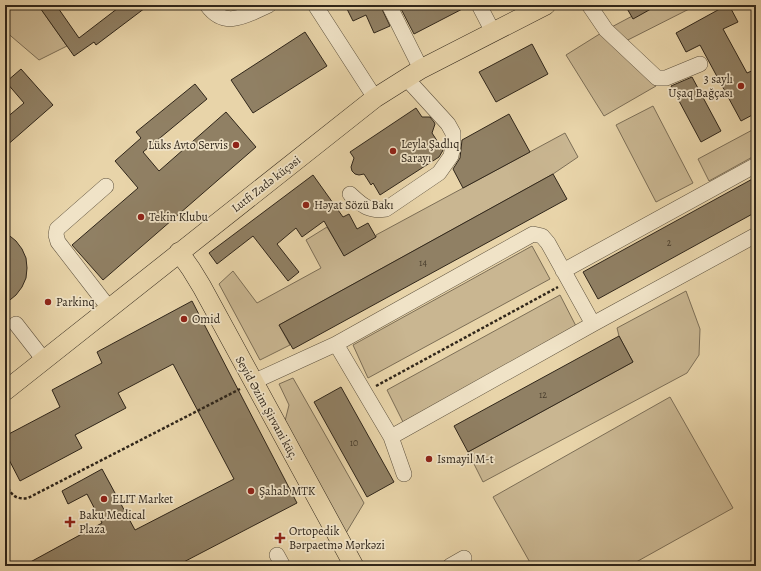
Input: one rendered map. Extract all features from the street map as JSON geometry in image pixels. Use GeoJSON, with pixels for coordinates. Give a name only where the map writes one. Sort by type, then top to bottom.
{"type":"FeatureCollection","features":[{"type":"Feature","properties":{"kind":"main road","name":"Lutfi Zadə küçəsi"},"geometry":{"type":"LineString","coordinates":[[5,392],[178,252],[375,98],[413,74],[546,5]]}},
{"type":"Feature","properties":{"kind":"main road","name":"Seyid Əzim Şirvani küç."},"geometry":{"type":"LineString","coordinates":[[178,252],[202,287],[354,566]]}},
{"type":"Feature","properties":{"kind":"street"},"geometry":{"type":"LineString","coordinates":[[207,5],[210,10],[219,17],[230,19],[241,18],[269,5]]}},
{"type":"Feature","properties":{"kind":"street"},"geometry":{"type":"LineString","coordinates":[[315,5],[375,98]]}},
{"type":"Feature","properties":{"kind":"street"},"geometry":{"type":"LineString","coordinates":[[350,194],[362,206],[376,210],[386,209],[439,173],[451,156],[453,133],[413,74],[389,5]]}},
{"type":"Feature","properties":{"kind":"street"},"geometry":{"type":"LineString","coordinates":[[479,5],[493,32]]}},
{"type":"Feature","properties":{"kind":"street"},"geometry":{"type":"LineString","coordinates":[[589,5],[606,30],[656,78],[666,78],[700,64]]}},
{"type":"Feature","properties":{"kind":"street"},"geometry":{"type":"LineString","coordinates":[[566,276],[756,165]]}},
{"type":"Feature","properties":{"kind":"street"},"geometry":{"type":"LineString","coordinates":[[106,186],[57,229],[56,235],[58,242],[109,308]]}},
{"type":"Feature","properties":{"kind":"street"},"geometry":{"type":"LineString","coordinates":[[253,382],[336,344],[532,234],[542,236],[548,243],[592,324]]}},
{"type":"Feature","properties":{"kind":"street"},"geometry":{"type":"LineString","coordinates":[[391,437],[592,324],[756,235]]}},
{"type":"Feature","properties":{"kind":"street"},"geometry":{"type":"LineString","coordinates":[[16,324],[44,360]]}},
{"type":"Feature","properties":{"kind":"street"},"geometry":{"type":"LineString","coordinates":[[336,344],[391,437],[404,474]]}},
{"type":"Feature","properties":{"kind":"street"},"geometry":{"type":"LineString","coordinates":[[450,566],[464,558]]}},
{"type":"Feature","properties":{"kind":"path"},"geometry":{"type":"LineString","coordinates":[[364,393],[566,276]]}},
{"type":"Feature","properties":{"kind":"path"},"geometry":{"type":"LineString","coordinates":[[5,484],[13,496],[21,499],[28,498],[253,382]]}},
{"type":"Feature","properties":{"kind":"shaded area"},"geometry":{"type":"Polygon","coordinates":[[[5,5],[38,5],[67,46],[39,60],[5,31],[5,5]]]}},
{"type":"Feature","properties":{"kind":"shaded area"},"geometry":{"type":"Polygon","coordinates":[[[653,5],[697,5],[614,47],[656,86],[604,116],[566,55],[606,30],[653,5]]]}},
{"type":"Feature","properties":{"kind":"shaded area"},"geometry":{"type":"Polygon","coordinates":[[[653,106],[693,183],[656,202],[616,125],[653,106]]]}},
{"type":"Feature","properties":{"kind":"shaded area"},"geometry":{"type":"Polygon","coordinates":[[[756,128],[756,155],[709,181],[698,159],[756,128]]]}},
{"type":"Feature","properties":{"kind":"shaded area"},"geometry":{"type":"Polygon","coordinates":[[[565,133],[578,157],[553,174],[279,325],[290,345],[260,360],[219,284],[233,271],[257,303],[321,268],[306,240],[327,227],[344,255],[376,237],[376,235],[565,133]]]}},
{"type":"Feature","properties":{"kind":"shaded area"},"geometry":{"type":"Polygon","coordinates":[[[532,246],[550,279],[368,378],[353,345],[532,246]]]}},
{"type":"Feature","properties":{"kind":"shaded area"},"geometry":{"type":"Polygon","coordinates":[[[686,291],[700,329],[699,355],[687,373],[483,482],[468,452],[633,362],[619,336],[617,328],[686,291]]]}},
{"type":"Feature","properties":{"kind":"shaded area"},"geometry":{"type":"Polygon","coordinates":[[[560,295],[577,328],[403,422],[387,390],[560,295]]]}},
{"type":"Feature","properties":{"kind":"shaded area"},"geometry":{"type":"Polygon","coordinates":[[[293,378],[364,503],[346,533],[285,421],[289,405],[279,384],[293,378]]]}},
{"type":"Feature","properties":{"kind":"shaded area"},"geometry":{"type":"Polygon","coordinates":[[[670,397],[733,508],[629,566],[532,566],[493,497],[670,397]]]}},
{"type":"Feature","properties":{"kind":"building"},"geometry":{"type":"Polygon","coordinates":[[[38,5],[56,5],[79,38],[122,5],[149,5],[96,45],[94,42],[74,56],[38,5]]]}},
{"type":"Feature","properties":{"kind":"building"},"geometry":{"type":"Polygon","coordinates":[[[345,5],[380,5],[390,26],[374,33],[366,15],[353,21],[345,5]]]}},
{"type":"Feature","properties":{"kind":"building"},"geometry":{"type":"Polygon","coordinates":[[[399,5],[470,5],[414,34],[399,5]]]}},
{"type":"Feature","properties":{"kind":"building"},"geometry":{"type":"Polygon","coordinates":[[[625,5],[658,5],[633,19],[625,5]]]}},
{"type":"Feature","properties":{"kind":"building"},"geometry":{"type":"Polygon","coordinates":[[[729,5],[738,22],[723,29],[747,73],[756,69],[756,113],[741,121],[700,45],[686,52],[676,33],[729,5]]]}},
{"type":"Feature","properties":{"kind":"building"},"geometry":{"type":"Polygon","coordinates":[[[305,32],[327,66],[253,113],[231,80],[305,32]]]}},
{"type":"Feature","properties":{"kind":"building"},"geometry":{"type":"Polygon","coordinates":[[[532,44],[548,74],[496,102],[479,72],[532,44]]]}},
{"type":"Feature","properties":{"kind":"building"},"geometry":{"type":"Polygon","coordinates":[[[21,69],[53,105],[5,147],[5,119],[24,103],[6,82],[21,69]]]}},
{"type":"Feature","properties":{"kind":"building"},"geometry":{"type":"Polygon","coordinates":[[[692,77],[721,131],[701,142],[671,86],[692,77]]]}},
{"type":"Feature","properties":{"kind":"building","name":"Tekin Klubu"},"geometry":{"type":"Polygon","coordinates":[[[195,84],[207,99],[143,152],[159,171],[226,112],[256,147],[103,280],[72,245],[138,188],[115,161],[141,138],[136,132],[195,84]]]}},
{"type":"Feature","properties":{"kind":"building"},"geometry":{"type":"Polygon","coordinates":[[[416,108],[422,117],[430,117],[434,122],[435,124],[432,133],[443,150],[439,157],[380,195],[373,183],[371,185],[364,174],[355,174],[352,171],[351,167],[354,158],[350,152],[416,108]]]}},
{"type":"Feature","properties":{"kind":"building"},"geometry":{"type":"Polygon","coordinates":[[[509,114],[530,152],[463,188],[453,169],[460,158],[462,140],[509,114]]]}},
{"type":"Feature","properties":{"kind":"building"},"geometry":{"type":"Polygon","coordinates":[[[553,174],[567,199],[293,349],[279,325],[553,174]]]}},
{"type":"Feature","properties":{"kind":"building"},"geometry":{"type":"Polygon","coordinates":[[[313,175],[343,217],[349,214],[357,229],[368,223],[376,237],[344,256],[324,221],[302,237],[296,228],[277,244],[299,272],[288,281],[253,236],[217,264],[209,253],[313,175]]]}},
{"type":"Feature","properties":{"kind":"building"},"geometry":{"type":"Polygon","coordinates":[[[756,177],[756,212],[598,299],[583,272],[756,177]]]}},
{"type":"Feature","properties":{"kind":"building"},"geometry":{"type":"Polygon","coordinates":[[[5,232],[16,241],[22,249],[26,258],[27,268],[26,278],[22,287],[16,295],[5,304],[5,232]]]}},
{"type":"Feature","properties":{"kind":"building"},"geometry":{"type":"Polygon","coordinates":[[[192,301],[297,503],[176,566],[23,566],[102,523],[87,494],[68,504],[62,491],[102,469],[135,530],[234,479],[173,364],[118,393],[126,408],[75,435],[82,448],[20,481],[5,452],[5,436],[60,407],[52,390],[102,363],[97,352],[192,301]]]}},
{"type":"Feature","properties":{"kind":"building"},"geometry":{"type":"Polygon","coordinates":[[[619,336],[633,362],[468,452],[454,426],[619,336]]]}},
{"type":"Feature","properties":{"kind":"building"},"geometry":{"type":"Polygon","coordinates":[[[341,387],[394,482],[367,497],[314,402],[341,387]]]}},
{"type":"Feature","properties":{"kind":"place","name":"3 saylı Uşaq Bağçası"},"geometry":{"type":"Point","coordinates":[741,86]}},
{"type":"Feature","properties":{"kind":"place","name":"Lüks Avto Servis"},"geometry":{"type":"Point","coordinates":[236,145]}},
{"type":"Feature","properties":{"kind":"place","name":"Leyla Şadlıq Sarayı"},"geometry":{"type":"Point","coordinates":[393,151]}},
{"type":"Feature","properties":{"kind":"place","name":"Həyat Sözü Bakı"},"geometry":{"type":"Point","coordinates":[306,205]}},
{"type":"Feature","properties":{"kind":"place","name":"Tekin Klubu"},"geometry":{"type":"Point","coordinates":[141,217]}},
{"type":"Feature","properties":{"kind":"place","name":"Parkinq"},"geometry":{"type":"Point","coordinates":[48,302]}},
{"type":"Feature","properties":{"kind":"place","name":"Omid"},"geometry":{"type":"Point","coordinates":[184,319]}},
{"type":"Feature","properties":{"kind":"place","name":"Ismayil M-t"},"geometry":{"type":"Point","coordinates":[429,459]}},
{"type":"Feature","properties":{"kind":"place","name":"Şahab MTK"},"geometry":{"type":"Point","coordinates":[251,491]}},
{"type":"Feature","properties":{"kind":"place","name":"ELIT Market"},"geometry":{"type":"Point","coordinates":[104,499]}},
{"type":"Feature","properties":{"kind":"place","name":"Baku Medical Plaza"},"geometry":{"type":"Point","coordinates":[70,522]}},
{"type":"Feature","properties":{"kind":"place","name":"Ortopedik Bərpaetmə Mərkəzi"},"geometry":{"type":"Point","coordinates":[280,538]}}]}
